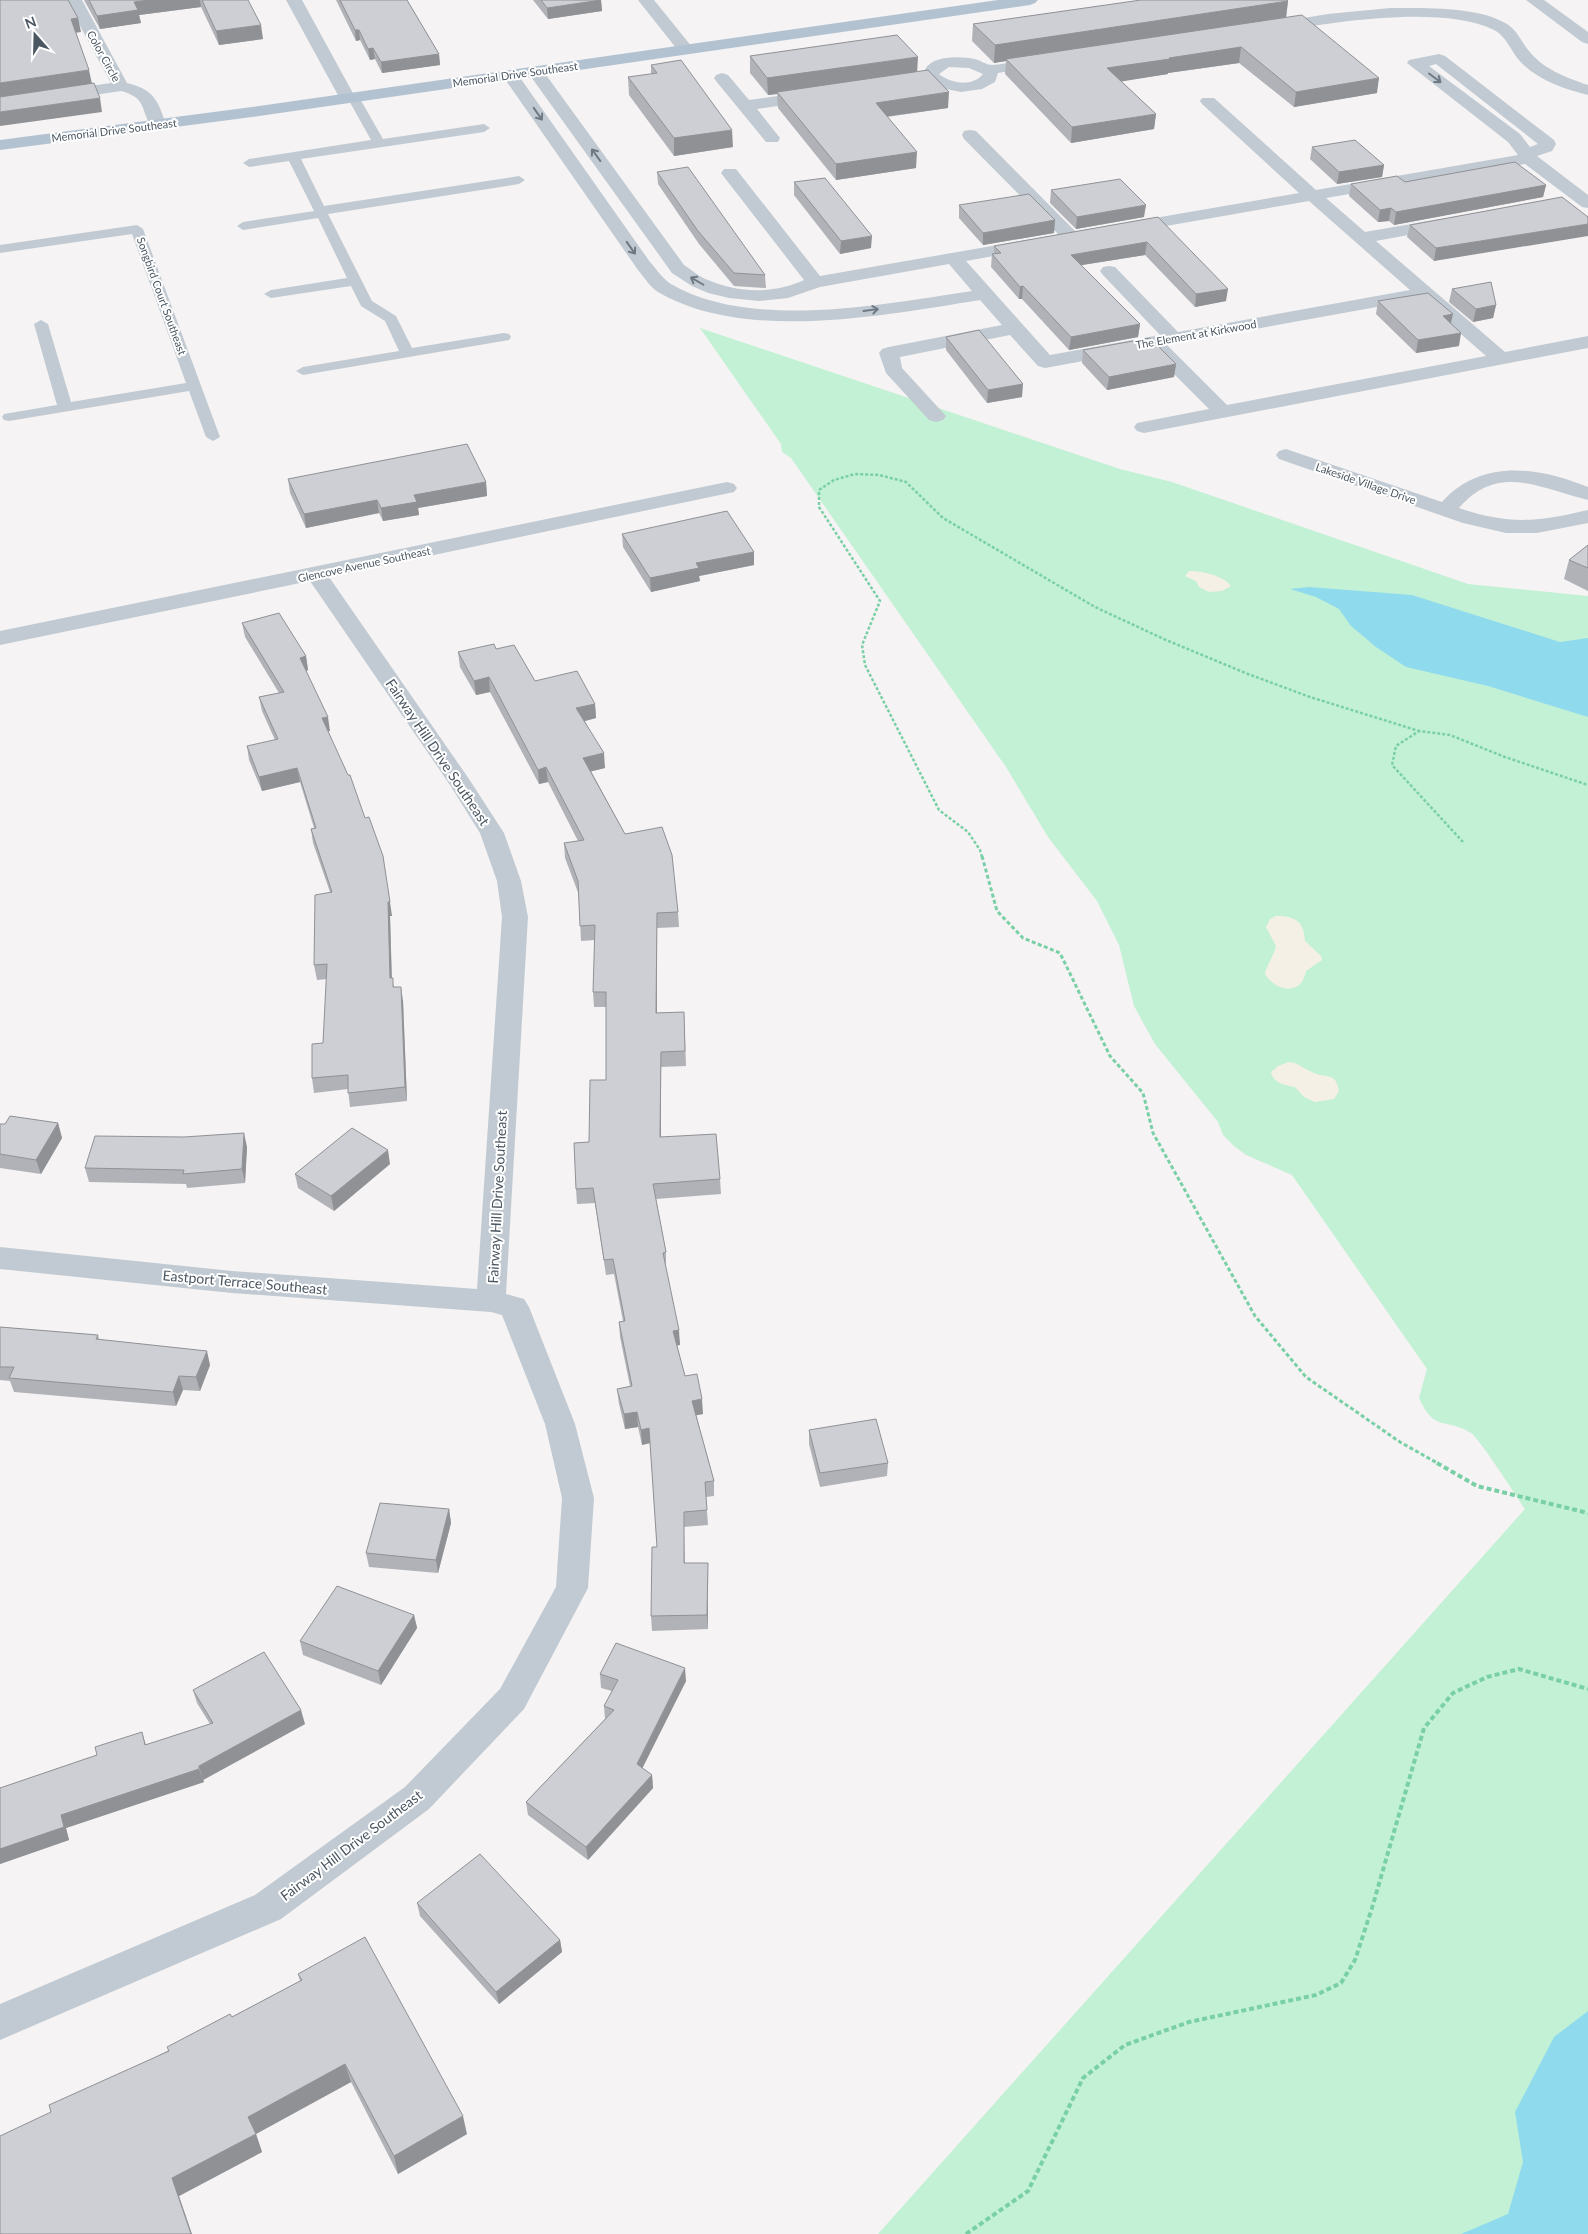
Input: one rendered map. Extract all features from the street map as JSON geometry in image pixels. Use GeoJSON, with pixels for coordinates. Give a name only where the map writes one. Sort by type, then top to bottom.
{"type":"FeatureCollection","features":[{"type":"Feature","properties":{"kind":"main road","name":"Memorial Drive Southeast"},"geometry":{"type":"LineString","coordinates":[[0,145],[686,50],[1030,0]]}},
{"type":"Feature","properties":{"kind":"street","name":"Color Circle"},"geometry":{"type":"LineString","coordinates":[[74,0],[121,86],[139,90],[147,96],[158,124]]}},
{"type":"Feature","properties":{"kind":"street"},"geometry":{"type":"LineString","coordinates":[[294,0],[350,97]]}},
{"type":"Feature","properties":{"kind":"street"},"geometry":{"type":"LineString","coordinates":[[646,0],[686,50]]}},
{"type":"Feature","properties":{"kind":"street"},"geometry":{"type":"LineString","coordinates":[[1534,0],[1588,39]]}},
{"type":"Feature","properties":{"kind":"street"},"geometry":{"type":"LineString","coordinates":[[1260,29],[1405,7],[1431,7],[1452,10],[1478,16],[1500,27],[1512,37],[1524,56],[1534,65],[1567,83],[1585,88]]}},
{"type":"Feature","properties":{"kind":"street"},"geometry":{"type":"LineString","coordinates":[[988,70],[991,74],[989,78],[976,85],[966,87],[947,85],[934,78],[931,73],[933,69],[948,62],[972,63],[988,70],[1056,59]]}},
{"type":"Feature","properties":{"kind":"street"},"geometry":{"type":"LineString","coordinates":[[1110,231],[1527,156],[1546,148],[1548,144],[1439,59],[1416,63],[1514,138],[1524,147],[1527,156],[1585,201]]}},
{"type":"Feature","properties":{"kind":"street"},"geometry":{"type":"LineString","coordinates":[[535,71],[678,268],[700,283],[721,290],[744,294],[777,295],[804,288],[815,282],[1091,234]]}},
{"type":"Feature","properties":{"kind":"street"},"geometry":{"type":"LineString","coordinates":[[510,74],[644,266],[664,288],[691,300],[732,312],[780,314],[862,312],[986,294]]}},
{"type":"Feature","properties":{"kind":"street"},"geometry":{"type":"LineString","coordinates":[[722,78],[772,138]]}},
{"type":"Feature","properties":{"kind":"street"},"geometry":{"type":"LineString","coordinates":[[886,85],[934,78]]}},
{"type":"Feature","properties":{"kind":"street"},"geometry":{"type":"LineString","coordinates":[[0,104],[121,86]]}},
{"type":"Feature","properties":{"kind":"street"},"geometry":{"type":"LineString","coordinates":[[745,106],[829,94]]}},
{"type":"Feature","properties":{"kind":"street"},"geometry":{"type":"LineString","coordinates":[[1208,101],[1313,196],[1501,359]]}},
{"type":"Feature","properties":{"kind":"street"},"geometry":{"type":"LineString","coordinates":[[970,135],[1071,237]]}},
{"type":"Feature","properties":{"kind":"street"},"geometry":{"type":"LineString","coordinates":[[730,173],[815,282]]}},
{"type":"Feature","properties":{"kind":"street"},"geometry":{"type":"LineString","coordinates":[[1564,202],[1585,201]]}},
{"type":"Feature","properties":{"kind":"street"},"geometry":{"type":"LineString","coordinates":[[1362,238],[1464,220]]}},
{"type":"Feature","properties":{"kind":"street","name":"The Element at Kirkwood"},"geometry":{"type":"LineString","coordinates":[[953,258],[1045,362],[1425,293]]}},
{"type":"Feature","properties":{"kind":"street"},"geometry":{"type":"LineString","coordinates":[[1109,271],[1174,338]]}},
{"type":"Feature","properties":{"kind":"street"},"geometry":{"type":"LineString","coordinates":[[777,295],[780,314]]}},
{"type":"Feature","properties":{"kind":"street"},"geometry":{"type":"LineString","coordinates":[[936,416],[893,369],[888,353],[1015,328]]}},
{"type":"Feature","properties":{"kind":"street"},"geometry":{"type":"LineString","coordinates":[[1154,342],[1223,412]]}},
{"type":"Feature","properties":{"kind":"street"},"geometry":{"type":"LineString","coordinates":[[1144,427],[1588,342]]}},
{"type":"Feature","properties":{"kind":"street","name":"Lakeside Village Drive"},"geometry":{"type":"LineString","coordinates":[[1286,455],[1446,510],[1506,527],[1537,527],[1568,522],[1588,516]]}},
{"type":"Feature","properties":{"kind":"street"},"geometry":{"type":"LineString","coordinates":[[1446,510],[1462,493],[1484,480],[1514,476],[1548,480],[1588,494]]}},
{"type":"Feature","properties":{"kind":"street","name":"Glencove Avenue Southeast"},"geometry":{"type":"LineString","coordinates":[[0,638],[727,488]]}},
{"type":"Feature","properties":{"kind":"street","name":"Fairway Hill Drive Southeast"},"geometry":{"type":"LineString","coordinates":[[0,2022],[268,1906],[417,1798],[512,1699],[572,1588],[578,1498],[560,1424],[514,1307],[491,1301],[515,917],[509,881],[492,833],[462,784],[316,574]]}},
{"type":"Feature","properties":{"kind":"street","name":"Eastport Terrace Southeast"},"geometry":{"type":"LineString","coordinates":[[0,1258],[232,1282],[491,1301]]}},
{"type":"Feature","properties":{"kind":"lane"},"geometry":{"type":"LineString","coordinates":[[350,97],[379,143]]}},
{"type":"Feature","properties":{"kind":"lane"},"geometry":{"type":"LineString","coordinates":[[249,163],[484,128]]}},
{"type":"Feature","properties":{"kind":"lane"},"geometry":{"type":"LineString","coordinates":[[293,156],[366,303],[391,319],[407,353]]}},
{"type":"Feature","properties":{"kind":"lane"},"geometry":{"type":"LineString","coordinates":[[243,226],[519,180]]}},
{"type":"Feature","properties":{"kind":"lane","name":"Songbird Court Southeast"},"geometry":{"type":"LineString","coordinates":[[0,248],[137,229],[213,437]]}},
{"type":"Feature","properties":{"kind":"lane"},"geometry":{"type":"LineString","coordinates":[[271,294],[355,281]]}},
{"type":"Feature","properties":{"kind":"lane"},"geometry":{"type":"LineString","coordinates":[[41,324],[64,408]]}},
{"type":"Feature","properties":{"kind":"lane"},"geometry":{"type":"LineString","coordinates":[[303,371],[504,337]]}},
{"type":"Feature","properties":{"kind":"lane"},"geometry":{"type":"LineString","coordinates":[[9,417],[194,386]]}},
{"type":"Feature","properties":{"kind":"path"},"geometry":{"type":"LineString","coordinates":[[1588,785],[1505,757],[1450,735],[1420,731],[1310,697],[1166,640],[1095,607],[943,518],[906,482],[879,475],[855,474],[834,480],[819,490],[819,507],[880,601],[862,645],[864,665],[939,810],[968,832],[980,850],[997,911],[1023,938],[1060,953],[1110,1056],[1142,1093],[1153,1133],[1256,1316],[1306,1377],[1400,1442],[1477,1486],[1588,1513]]}},
{"type":"Feature","properties":{"kind":"path"},"geometry":{"type":"LineString","coordinates":[[1420,731],[1396,746],[1392,765],[1463,842]]}},
{"type":"Feature","properties":{"kind":"path"},"geometry":{"type":"LineString","coordinates":[[966,2234],[1028,2191],[1082,2078],[1125,2045],[1189,2022],[1316,1996],[1341,1983],[1355,1960],[1369,1917],[1424,1728],[1453,1693],[1487,1677],[1519,1669],[1588,1689]]}},
{"type":"Feature","properties":{"kind":"green space"},"geometry":{"type":"Polygon","coordinates":[[[700,328],[1120,469],[1172,482],[1468,584],[1588,596],[1588,2234],[878,2234],[1525,1509],[1471,1433],[1462,1428],[1441,1423],[1430,1416],[1425,1409],[1419,1398],[1427,1369],[1292,1175],[1246,1155],[1234,1146],[1223,1135],[1218,1122],[1155,1044],[1134,1006],[1119,945],[1097,901],[1048,837],[1006,767],[791,458],[782,452],[781,444],[700,328]]]}},
{"type":"Feature","properties":{"kind":"sand"},"geometry":{"type":"Polygon","coordinates":[[[1189,571],[1212,574],[1228,582],[1231,586],[1222,591],[1209,592],[1199,587],[1196,581],[1185,576],[1189,571]]]}},
{"type":"Feature","properties":{"kind":"sand"},"geometry":{"type":"Polygon","coordinates":[[[1276,916],[1288,917],[1297,921],[1303,929],[1305,941],[1321,956],[1322,960],[1306,971],[1304,979],[1294,988],[1288,989],[1275,985],[1265,974],[1276,946],[1266,927],[1270,919],[1276,916]]]}},
{"type":"Feature","properties":{"kind":"sand"},"geometry":{"type":"Polygon","coordinates":[[[1289,1062],[1317,1074],[1333,1078],[1338,1085],[1339,1091],[1334,1099],[1315,1102],[1304,1097],[1295,1087],[1284,1085],[1277,1081],[1271,1072],[1278,1066],[1289,1062]]]}},
{"type":"Feature","properties":{"kind":"water"},"geometry":{"type":"Polygon","coordinates":[[[1309,587],[1412,595],[1560,642],[1588,638],[1588,717],[1488,686],[1406,667],[1376,647],[1351,626],[1339,609],[1316,597],[1290,589],[1309,587]]]}},
{"type":"Feature","properties":{"kind":"water"},"geometry":{"type":"Polygon","coordinates":[[[1588,2011],[1588,2234],[1461,2234],[1508,2214],[1523,2162],[1515,2112],[1554,2037],[1588,2011]]]}},
{"type":"Feature","properties":{"kind":"building"},"geometry":{"type":"Polygon","coordinates":[[[0,0],[68,0],[78,18],[71,19],[89,70],[0,83],[0,0]]]}},
{"type":"Feature","properties":{"kind":"building"},"geometry":{"type":"Polygon","coordinates":[[[89,0],[150,0],[134,2],[138,10],[97,16],[89,0]]]}},
{"type":"Feature","properties":{"kind":"building"},"geometry":{"type":"Polygon","coordinates":[[[202,0],[248,0],[261,25],[216,31],[202,0]]]}},
{"type":"Feature","properties":{"kind":"building"},"geometry":{"type":"Polygon","coordinates":[[[340,0],[407,0],[439,54],[381,62],[373,48],[368,49],[359,30],[355,30],[340,0]]]}},
{"type":"Feature","properties":{"kind":"building"},"geometry":{"type":"Polygon","coordinates":[[[541,0],[601,0],[547,8],[541,0]]]}},
{"type":"Feature","properties":{"kind":"building"},"geometry":{"type":"Polygon","coordinates":[[[1141,0],[1288,1],[995,45],[973,24],[1141,0]]]}},
{"type":"Feature","properties":{"kind":"building"},"geometry":{"type":"Polygon","coordinates":[[[1302,15],[1379,78],[1296,92],[1241,47],[1169,58],[1107,68],[1156,114],[1072,127],[1006,59],[1302,15]]]}},
{"type":"Feature","properties":{"kind":"building"},"geometry":{"type":"Polygon","coordinates":[[[897,35],[918,57],[767,78],[750,56],[897,35]]]}},
{"type":"Feature","properties":{"kind":"building"},"geometry":{"type":"Polygon","coordinates":[[[681,60],[732,130],[674,138],[628,77],[657,73],[651,65],[681,60]]]}},
{"type":"Feature","properties":{"kind":"building"},"geometry":{"type":"Polygon","coordinates":[[[928,70],[949,92],[876,103],[917,152],[836,164],[777,92],[928,70]]]}},
{"type":"Feature","properties":{"kind":"building"},"geometry":{"type":"Polygon","coordinates":[[[94,83],[100,98],[0,112],[0,97],[94,83]]]}},
{"type":"Feature","properties":{"kind":"building"},"geometry":{"type":"Polygon","coordinates":[[[1355,140],[1384,165],[1339,172],[1312,147],[1355,140]]]}},
{"type":"Feature","properties":{"kind":"building"},"geometry":{"type":"Polygon","coordinates":[[[1515,162],[1546,185],[1396,212],[1391,208],[1380,210],[1351,184],[1397,176],[1405,182],[1515,162]]]}},
{"type":"Feature","properties":{"kind":"building"},"geometry":{"type":"Polygon","coordinates":[[[688,167],[765,275],[734,273],[698,231],[657,172],[688,167]]]}},
{"type":"Feature","properties":{"kind":"building"},"geometry":{"type":"Polygon","coordinates":[[[825,178],[872,236],[841,241],[794,182],[825,178]]]}},
{"type":"Feature","properties":{"kind":"building"},"geometry":{"type":"Polygon","coordinates":[[[1120,179],[1146,205],[1077,217],[1051,190],[1120,179]]]}},
{"type":"Feature","properties":{"kind":"building"},"geometry":{"type":"Polygon","coordinates":[[[1029,194],[1055,220],[983,233],[959,205],[1029,194]]]}},
{"type":"Feature","properties":{"kind":"building"},"geometry":{"type":"Polygon","coordinates":[[[1562,197],[1588,217],[1588,224],[1436,248],[1410,225],[1562,197]]]}},
{"type":"Feature","properties":{"kind":"building"},"geometry":{"type":"Polygon","coordinates":[[[1158,217],[1228,289],[1196,294],[1147,242],[1071,255],[1140,324],[1071,337],[1023,286],[1020,287],[992,254],[1001,253],[994,246],[1158,217]]]}},
{"type":"Feature","properties":{"kind":"building"},"geometry":{"type":"Polygon","coordinates":[[[1491,282],[1496,305],[1476,309],[1452,289],[1491,282]]]}},
{"type":"Feature","properties":{"kind":"building"},"geometry":{"type":"Polygon","coordinates":[[[1428,293],[1453,314],[1443,316],[1461,333],[1418,340],[1378,301],[1428,293]]]}},
{"type":"Feature","properties":{"kind":"building"},"geometry":{"type":"Polygon","coordinates":[[[979,330],[1023,384],[988,390],[946,337],[979,330]]]}},
{"type":"Feature","properties":{"kind":"building"},"geometry":{"type":"Polygon","coordinates":[[[1150,338],[1176,364],[1109,377],[1083,350],[1150,338]]]}},
{"type":"Feature","properties":{"kind":"building"},"geometry":{"type":"Polygon","coordinates":[[[467,444],[486,482],[414,495],[417,502],[381,508],[377,500],[304,514],[288,479],[467,444]]]}},
{"type":"Feature","properties":{"kind":"building"},"geometry":{"type":"Polygon","coordinates":[[[727,511],[754,552],[696,563],[699,568],[650,578],[622,534],[727,511]]]}},
{"type":"Feature","properties":{"kind":"building"},"geometry":{"type":"Polygon","coordinates":[[[1588,545],[1588,568],[1569,560],[1588,545]]]}},
{"type":"Feature","properties":{"kind":"building"},"geometry":{"type":"Polygon","coordinates":[[[279,613],[306,656],[300,658],[328,717],[322,718],[348,775],[350,775],[365,818],[369,817],[383,856],[390,902],[388,902],[390,978],[393,978],[393,987],[401,987],[405,1087],[348,1093],[348,1075],[312,1078],[312,1044],[323,1043],[327,964],[314,965],[315,895],[332,892],[311,829],[316,828],[297,768],[259,777],[247,746],[278,739],[259,697],[284,692],[242,623],[279,613]]]}},
{"type":"Feature","properties":{"kind":"building"},"geometry":{"type":"Polygon","coordinates":[[[494,644],[496,649],[514,645],[535,681],[577,671],[595,704],[576,708],[604,753],[583,758],[625,834],[662,827],[672,855],[678,912],[657,913],[656,1013],[684,1012],[685,1051],[661,1052],[660,1137],[716,1134],[720,1179],[653,1184],[666,1252],[663,1253],[679,1330],[673,1331],[685,1376],[697,1374],[702,1399],[692,1401],[714,1481],[705,1482],[707,1510],[684,1512],[684,1563],[708,1563],[707,1615],[651,1616],[652,1547],[657,1547],[649,1428],[641,1430],[637,1412],[624,1414],[617,1389],[632,1386],[619,1322],[625,1321],[613,1259],[604,1260],[593,1188],[576,1189],[574,1143],[589,1142],[590,1080],[606,1080],[606,992],[593,992],[595,925],[580,926],[578,881],[564,843],[584,840],[546,767],[538,770],[489,677],[474,681],[458,652],[494,644]]]}},
{"type":"Feature","properties":{"kind":"building"},"geometry":{"type":"Polygon","coordinates":[[[10,1116],[58,1123],[36,1160],[0,1154],[0,1124],[5,1124],[10,1116]]]}},
{"type":"Feature","properties":{"kind":"building"},"geometry":{"type":"Polygon","coordinates":[[[352,1128],[388,1150],[331,1196],[295,1174],[352,1128]]]}},
{"type":"Feature","properties":{"kind":"building"},"geometry":{"type":"Polygon","coordinates":[[[244,1133],[242,1169],[183,1174],[184,1170],[85,1168],[95,1136],[184,1137],[244,1133]]]}},
{"type":"Feature","properties":{"kind":"building"},"geometry":{"type":"Polygon","coordinates":[[[0,1327],[98,1335],[96,1339],[207,1351],[196,1377],[179,1376],[173,1392],[9,1378],[14,1367],[0,1367],[0,1327]]]}},
{"type":"Feature","properties":{"kind":"building"},"geometry":{"type":"Polygon","coordinates":[[[876,1419],[888,1463],[820,1473],[809,1430],[876,1419]]]}},
{"type":"Feature","properties":{"kind":"building"},"geometry":{"type":"Polygon","coordinates":[[[380,1503],[449,1509],[436,1560],[366,1553],[380,1503]]]}},
{"type":"Feature","properties":{"kind":"building"},"geometry":{"type":"Polygon","coordinates":[[[337,1586],[414,1615],[378,1671],[300,1641],[337,1586]]]}},
{"type":"Feature","properties":{"kind":"building"},"geometry":{"type":"Polygon","coordinates":[[[616,1643],[685,1668],[637,1764],[652,1775],[586,1847],[526,1802],[614,1710],[604,1706],[618,1680],[600,1674],[616,1643]]]}},
{"type":"Feature","properties":{"kind":"building"},"geometry":{"type":"Polygon","coordinates":[[[264,1652],[301,1710],[199,1766],[199,1769],[61,1815],[64,1827],[0,1849],[0,1788],[97,1755],[95,1747],[142,1732],[145,1745],[213,1723],[193,1690],[264,1652]]]}},
{"type":"Feature","properties":{"kind":"building"},"geometry":{"type":"Polygon","coordinates":[[[480,1854],[560,1940],[496,1992],[417,1903],[480,1854]]]}},
{"type":"Feature","properties":{"kind":"building"},"geometry":{"type":"Polygon","coordinates":[[[365,1937],[463,2116],[394,2156],[345,2064],[248,2117],[256,2134],[172,2178],[191,2234],[0,2234],[0,2136],[51,2112],[49,2105],[169,2051],[167,2047],[230,2014],[232,2017],[302,1980],[298,1974],[365,1937]]]}}]}
